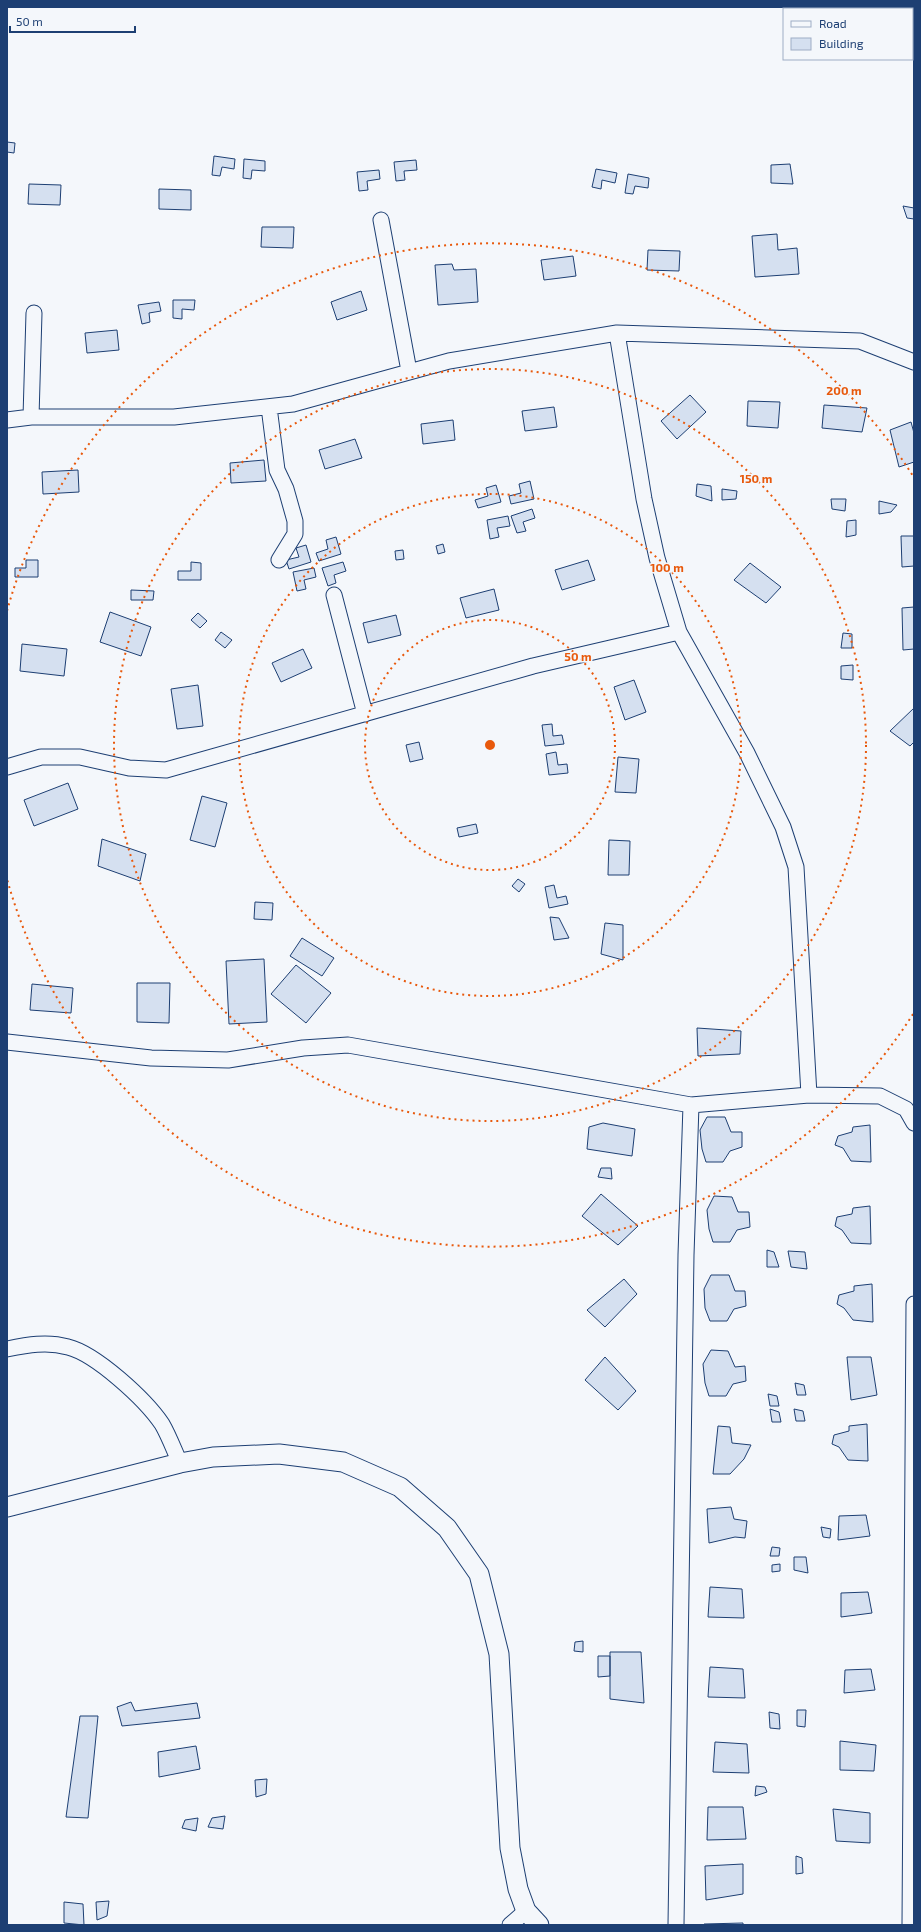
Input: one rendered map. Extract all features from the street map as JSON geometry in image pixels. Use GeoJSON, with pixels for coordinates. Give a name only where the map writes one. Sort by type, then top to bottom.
{"type":"FeatureCollection","features":[{"type":"Feature","properties":{"kind":"street"},"geometry":{"type":"LineString","coordinates":[[381,220],[409,371]]}},
{"type":"Feature","properties":{"kind":"street"},"geometry":{"type":"LineString","coordinates":[[32,417],[34,313]]}},
{"type":"Feature","properties":{"kind":"street"},"geometry":{"type":"LineString","coordinates":[[617,333],[644,499],[657,558],[679,632],[747,754],[783,827],[796,867],[809,1095]]}},
{"type":"Feature","properties":{"kind":"street"},"geometry":{"type":"LineString","coordinates":[[7,420],[32,417],[174,417],[293,404],[409,371],[449,362],[617,333],[860,341],[914,362]]}},
{"type":"Feature","properties":{"kind":"street"},"geometry":{"type":"LineString","coordinates":[[269,407],[277,470],[286,489],[295,522],[295,534],[290,545],[279,560]]}},
{"type":"Feature","properties":{"kind":"street"},"geometry":{"type":"LineString","coordinates":[[334,595],[364,714]]}},
{"type":"Feature","properties":{"kind":"street"},"geometry":{"type":"LineString","coordinates":[[7,767],[41,757],[80,757],[129,768],[166,770],[533,666],[679,632]]}},
{"type":"Feature","properties":{"kind":"street"},"geometry":{"type":"LineString","coordinates":[[7,1042],[151,1058],[228,1060],[303,1048],[348,1045],[691,1105],[809,1095],[880,1096],[906,1109],[914,1123]]}},
{"type":"Feature","properties":{"kind":"street"},"geometry":{"type":"LineString","coordinates":[[676,1925],[686,1263],[691,1105]]}},
{"type":"Feature","properties":{"kind":"street"},"geometry":{"type":"LineString","coordinates":[[910,1925],[914,1304]]}},
{"type":"Feature","properties":{"kind":"street"},"geometry":{"type":"LineString","coordinates":[[7,1349],[33,1343],[68,1347],[99,1361],[135,1394],[162,1424],[180,1463]]}},
{"type":"Feature","properties":{"kind":"street"},"geometry":{"type":"LineString","coordinates":[[7,1507],[180,1463],[213,1457],[280,1454],[343,1462],[400,1487],[447,1528],[479,1574],[499,1654],[510,1848],[518,1889],[526,1911],[538,1925]]}},
{"type":"Feature","properties":{"kind":"street"},"geometry":{"type":"LineString","coordinates":[[510,1925],[526,1911]]}},
{"type":"Feature","properties":{"kind":"building"},"geometry":{"type":"Polygon","coordinates":[[[7,142],[15,143],[14,153],[7,152],[7,142]]]}},
{"type":"Feature","properties":{"kind":"building"},"geometry":{"type":"Polygon","coordinates":[[[214,156],[235,159],[234,169],[222,167],[220,176],[212,175],[214,156]]]}},
{"type":"Feature","properties":{"kind":"building"},"geometry":{"type":"Polygon","coordinates":[[[244,159],[265,161],[265,171],[252,170],[251,179],[243,178],[244,159]]]}},
{"type":"Feature","properties":{"kind":"building"},"geometry":{"type":"Polygon","coordinates":[[[416,160],[417,170],[404,171],[405,180],[396,181],[394,162],[416,160]]]}},
{"type":"Feature","properties":{"kind":"building"},"geometry":{"type":"Polygon","coordinates":[[[790,164],[793,184],[771,183],[771,165],[790,164]]]}},
{"type":"Feature","properties":{"kind":"building"},"geometry":{"type":"Polygon","coordinates":[[[596,169],[617,173],[615,183],[602,180],[601,189],[592,187],[596,169]]]}},
{"type":"Feature","properties":{"kind":"building"},"geometry":{"type":"Polygon","coordinates":[[[379,170],[380,179],[367,181],[368,190],[359,191],[357,172],[379,170]]]}},
{"type":"Feature","properties":{"kind":"building"},"geometry":{"type":"Polygon","coordinates":[[[628,174],[649,178],[648,188],[635,186],[633,194],[625,193],[628,174]]]}},
{"type":"Feature","properties":{"kind":"building"},"geometry":{"type":"Polygon","coordinates":[[[29,184],[61,185],[60,205],[28,204],[29,184]]]}},
{"type":"Feature","properties":{"kind":"building"},"geometry":{"type":"Polygon","coordinates":[[[159,189],[191,190],[191,210],[159,209],[159,189]]]}},
{"type":"Feature","properties":{"kind":"building"},"geometry":{"type":"Polygon","coordinates":[[[903,206],[914,208],[914,219],[907,218],[903,206]]]}},
{"type":"Feature","properties":{"kind":"building"},"geometry":{"type":"Polygon","coordinates":[[[262,227],[294,227],[293,248],[261,247],[262,227]]]}},
{"type":"Feature","properties":{"kind":"building"},"geometry":{"type":"Polygon","coordinates":[[[777,234],[778,250],[797,248],[799,274],[755,277],[752,236],[777,234]]]}},
{"type":"Feature","properties":{"kind":"building"},"geometry":{"type":"Polygon","coordinates":[[[648,250],[680,251],[679,271],[647,270],[648,250]]]}},
{"type":"Feature","properties":{"kind":"building"},"geometry":{"type":"Polygon","coordinates":[[[573,256],[576,276],[544,280],[541,260],[573,256]]]}},
{"type":"Feature","properties":{"kind":"building"},"geometry":{"type":"Polygon","coordinates":[[[452,264],[454,270],[476,269],[478,302],[438,305],[435,265],[452,264]]]}},
{"type":"Feature","properties":{"kind":"building"},"geometry":{"type":"Polygon","coordinates":[[[361,291],[367,310],[337,320],[331,302],[361,291]]]}},
{"type":"Feature","properties":{"kind":"building"},"geometry":{"type":"Polygon","coordinates":[[[173,300],[195,300],[194,310],[182,309],[182,319],[173,318],[173,300]]]}},
{"type":"Feature","properties":{"kind":"building"},"geometry":{"type":"Polygon","coordinates":[[[159,302],[161,311],[149,313],[150,322],[142,324],[138,305],[159,302]]]}},
{"type":"Feature","properties":{"kind":"building"},"geometry":{"type":"Polygon","coordinates":[[[117,330],[119,350],[87,353],[85,333],[117,330]]]}},
{"type":"Feature","properties":{"kind":"building"},"geometry":{"type":"Polygon","coordinates":[[[690,395],[706,412],[677,439],[661,421],[690,395]]]}},
{"type":"Feature","properties":{"kind":"building"},"geometry":{"type":"Polygon","coordinates":[[[748,401],[780,402],[778,428],[747,426],[748,401]]]}},
{"type":"Feature","properties":{"kind":"building"},"geometry":{"type":"Polygon","coordinates":[[[824,405],[867,408],[862,432],[822,428],[824,405]]]}},
{"type":"Feature","properties":{"kind":"building"},"geometry":{"type":"Polygon","coordinates":[[[554,407],[557,427],[525,431],[522,411],[554,407]]]}},
{"type":"Feature","properties":{"kind":"building"},"geometry":{"type":"Polygon","coordinates":[[[453,420],[455,440],[423,444],[421,424],[453,420]]]}},
{"type":"Feature","properties":{"kind":"building"},"geometry":{"type":"Polygon","coordinates":[[[911,422],[914,433],[914,462],[899,467],[890,430],[911,422]]]}},
{"type":"Feature","properties":{"kind":"building"},"geometry":{"type":"Polygon","coordinates":[[[355,439],[362,458],[325,469],[319,450],[355,439]]]}},
{"type":"Feature","properties":{"kind":"building"},"geometry":{"type":"Polygon","coordinates":[[[264,460],[266,481],[231,483],[230,463],[264,460]]]}},
{"type":"Feature","properties":{"kind":"building"},"geometry":{"type":"Polygon","coordinates":[[[78,470],[79,492],[43,494],[42,472],[78,470]]]}},
{"type":"Feature","properties":{"kind":"building"},"geometry":{"type":"Polygon","coordinates":[[[530,481],[534,499],[511,504],[509,496],[521,493],[519,484],[530,481]]]}},
{"type":"Feature","properties":{"kind":"building"},"geometry":{"type":"Polygon","coordinates":[[[697,484],[711,486],[712,501],[696,496],[697,484]]]}},
{"type":"Feature","properties":{"kind":"building"},"geometry":{"type":"Polygon","coordinates":[[[496,485],[501,502],[478,508],[475,500],[488,496],[486,488],[496,485]]]}},
{"type":"Feature","properties":{"kind":"building"},"geometry":{"type":"Polygon","coordinates":[[[722,489],[737,491],[736,499],[722,500],[722,489]]]}},
{"type":"Feature","properties":{"kind":"building"},"geometry":{"type":"Polygon","coordinates":[[[831,499],[846,499],[845,511],[832,509],[831,499]]]}},
{"type":"Feature","properties":{"kind":"building"},"geometry":{"type":"Polygon","coordinates":[[[879,501],[897,505],[891,512],[879,514],[879,501]]]}},
{"type":"Feature","properties":{"kind":"building"},"geometry":{"type":"Polygon","coordinates":[[[532,509],[535,518],[523,522],[526,531],[517,533],[511,516],[532,509]]]}},
{"type":"Feature","properties":{"kind":"building"},"geometry":{"type":"Polygon","coordinates":[[[508,516],[510,526],[497,528],[499,537],[490,539],[487,520],[508,516]]]}},
{"type":"Feature","properties":{"kind":"building"},"geometry":{"type":"Polygon","coordinates":[[[856,520],[856,535],[846,537],[847,521],[856,520]]]}},
{"type":"Feature","properties":{"kind":"building"},"geometry":{"type":"Polygon","coordinates":[[[901,536],[914,536],[914,566],[902,567],[901,536]]]}},
{"type":"Feature","properties":{"kind":"building"},"geometry":{"type":"Polygon","coordinates":[[[336,537],[341,554],[319,561],[316,553],[328,549],[326,540],[336,537]]]}},
{"type":"Feature","properties":{"kind":"building"},"geometry":{"type":"Polygon","coordinates":[[[443,544],[445,552],[438,554],[436,546],[443,544]]]}},
{"type":"Feature","properties":{"kind":"building"},"geometry":{"type":"Polygon","coordinates":[[[306,545],[311,562],[289,569],[286,560],[299,557],[296,548],[306,545]]]}},
{"type":"Feature","properties":{"kind":"building"},"geometry":{"type":"Polygon","coordinates":[[[403,550],[404,559],[396,560],[395,551],[403,550]]]}},
{"type":"Feature","properties":{"kind":"building"},"geometry":{"type":"Polygon","coordinates":[[[26,560],[38,560],[38,577],[15,577],[15,568],[26,568],[26,560]]]}},
{"type":"Feature","properties":{"kind":"building"},"geometry":{"type":"Polygon","coordinates":[[[588,560],[595,580],[562,590],[555,570],[588,560]]]}},
{"type":"Feature","properties":{"kind":"building"},"geometry":{"type":"Polygon","coordinates":[[[191,562],[201,563],[201,580],[178,580],[178,571],[191,571],[191,562]]]}},
{"type":"Feature","properties":{"kind":"building"},"geometry":{"type":"Polygon","coordinates":[[[343,562],[346,571],[334,575],[336,583],[328,586],[322,568],[343,562]]]}},
{"type":"Feature","properties":{"kind":"building"},"geometry":{"type":"Polygon","coordinates":[[[750,563],[781,587],[766,603],[734,580],[750,563]]]}},
{"type":"Feature","properties":{"kind":"building"},"geometry":{"type":"Polygon","coordinates":[[[314,568],[316,577],[304,580],[306,589],[297,591],[293,572],[314,568]]]}},
{"type":"Feature","properties":{"kind":"building"},"geometry":{"type":"Polygon","coordinates":[[[494,589],[499,610],[466,618],[460,598],[494,589]]]}},
{"type":"Feature","properties":{"kind":"building"},"geometry":{"type":"Polygon","coordinates":[[[131,590],[154,591],[153,600],[131,600],[131,590]]]}},
{"type":"Feature","properties":{"kind":"building"},"geometry":{"type":"Polygon","coordinates":[[[914,607],[914,649],[903,650],[902,608],[914,607]]]}},
{"type":"Feature","properties":{"kind":"building"},"geometry":{"type":"Polygon","coordinates":[[[110,612],[151,627],[141,656],[100,642],[110,612]]]}},
{"type":"Feature","properties":{"kind":"building"},"geometry":{"type":"Polygon","coordinates":[[[198,613],[207,621],[200,628],[191,620],[198,613]]]}},
{"type":"Feature","properties":{"kind":"building"},"geometry":{"type":"Polygon","coordinates":[[[396,615],[401,635],[368,643],[363,623],[396,615]]]}},
{"type":"Feature","properties":{"kind":"building"},"geometry":{"type":"Polygon","coordinates":[[[221,632],[232,640],[225,648],[215,640],[221,632]]]}},
{"type":"Feature","properties":{"kind":"building"},"geometry":{"type":"Polygon","coordinates":[[[843,633],[852,634],[852,648],[841,648],[843,633]]]}},
{"type":"Feature","properties":{"kind":"building"},"geometry":{"type":"Polygon","coordinates":[[[22,644],[67,649],[64,676],[20,671],[22,644]]]}},
{"type":"Feature","properties":{"kind":"building"},"geometry":{"type":"Polygon","coordinates":[[[303,649],[312,668],[281,682],[272,663],[303,649]]]}},
{"type":"Feature","properties":{"kind":"building"},"geometry":{"type":"Polygon","coordinates":[[[853,665],[853,680],[841,679],[841,666],[853,665]]]}},
{"type":"Feature","properties":{"kind":"building"},"geometry":{"type":"Polygon","coordinates":[[[634,680],[646,712],[625,720],[614,687],[634,680]]]}},
{"type":"Feature","properties":{"kind":"building"},"geometry":{"type":"Polygon","coordinates":[[[198,685],[203,726],[177,729],[171,689],[198,685]]]}},
{"type":"Feature","properties":{"kind":"building"},"geometry":{"type":"Polygon","coordinates":[[[914,708],[914,742],[910,746],[890,731],[914,708]]]}},
{"type":"Feature","properties":{"kind":"building"},"geometry":{"type":"Polygon","coordinates":[[[552,724],[553,736],[562,735],[564,744],[545,746],[542,725],[552,724]]]}},
{"type":"Feature","properties":{"kind":"building"},"geometry":{"type":"Polygon","coordinates":[[[419,742],[423,759],[410,762],[406,745],[419,742]]]}},
{"type":"Feature","properties":{"kind":"building"},"geometry":{"type":"Polygon","coordinates":[[[556,752],[558,765],[567,764],[568,773],[549,775],[546,754],[556,752]]]}},
{"type":"Feature","properties":{"kind":"building"},"geometry":{"type":"Polygon","coordinates":[[[618,757],[639,759],[636,793],[615,792],[618,757]]]}},
{"type":"Feature","properties":{"kind":"building"},"geometry":{"type":"Polygon","coordinates":[[[68,783],[78,809],[34,826],[24,800],[68,783]]]}},
{"type":"Feature","properties":{"kind":"building"},"geometry":{"type":"Polygon","coordinates":[[[202,796],[227,803],[215,847],[190,840],[202,796]]]}},
{"type":"Feature","properties":{"kind":"building"},"geometry":{"type":"Polygon","coordinates":[[[476,824],[478,833],[459,837],[457,828],[476,824]]]}},
{"type":"Feature","properties":{"kind":"building"},"geometry":{"type":"Polygon","coordinates":[[[102,839],[146,854],[140,881],[98,866],[102,839]]]}},
{"type":"Feature","properties":{"kind":"building"},"geometry":{"type":"Polygon","coordinates":[[[609,840],[630,841],[629,875],[608,875],[609,840]]]}},
{"type":"Feature","properties":{"kind":"building"},"geometry":{"type":"Polygon","coordinates":[[[518,879],[525,884],[519,892],[512,886],[518,879]]]}},
{"type":"Feature","properties":{"kind":"building"},"geometry":{"type":"Polygon","coordinates":[[[554,885],[557,898],[566,896],[568,904],[549,908],[545,887],[554,885]]]}},
{"type":"Feature","properties":{"kind":"building"},"geometry":{"type":"Polygon","coordinates":[[[255,902],[273,903],[272,920],[254,919],[255,902]]]}},
{"type":"Feature","properties":{"kind":"building"},"geometry":{"type":"Polygon","coordinates":[[[550,917],[559,918],[569,938],[554,940],[550,917]]]}},
{"type":"Feature","properties":{"kind":"building"},"geometry":{"type":"Polygon","coordinates":[[[605,923],[623,925],[623,960],[601,954],[605,923]]]}},
{"type":"Feature","properties":{"kind":"building"},"geometry":{"type":"Polygon","coordinates":[[[302,938],[334,958],[322,976],[290,956],[302,938]]]}},
{"type":"Feature","properties":{"kind":"building"},"geometry":{"type":"Polygon","coordinates":[[[264,959],[267,1022],[229,1024],[226,961],[264,959]]]}},
{"type":"Feature","properties":{"kind":"building"},"geometry":{"type":"Polygon","coordinates":[[[296,965],[331,993],[306,1023],[271,994],[296,965]]]}},
{"type":"Feature","properties":{"kind":"building"},"geometry":{"type":"Polygon","coordinates":[[[137,983],[170,983],[169,1023],[137,1022],[137,983]]]}},
{"type":"Feature","properties":{"kind":"building"},"geometry":{"type":"Polygon","coordinates":[[[32,984],[73,988],[71,1013],[30,1010],[32,984]]]}},
{"type":"Feature","properties":{"kind":"building"},"geometry":{"type":"Polygon","coordinates":[[[697,1028],[741,1031],[740,1054],[698,1056],[697,1028]]]}},
{"type":"Feature","properties":{"kind":"building"},"geometry":{"type":"Polygon","coordinates":[[[707,1117],[725,1117],[731,1132],[742,1132],[742,1147],[730,1151],[723,1162],[706,1162],[702,1149],[700,1130],[707,1117]]]}},
{"type":"Feature","properties":{"kind":"building"},"geometry":{"type":"Polygon","coordinates":[[[603,1123],[635,1129],[632,1156],[587,1149],[589,1127],[603,1123]]]}},
{"type":"Feature","properties":{"kind":"building"},"geometry":{"type":"Polygon","coordinates":[[[870,1125],[871,1162],[851,1161],[843,1148],[835,1145],[838,1136],[852,1132],[853,1127],[870,1125]]]}},
{"type":"Feature","properties":{"kind":"building"},"geometry":{"type":"Polygon","coordinates":[[[601,1168],[611,1168],[612,1179],[598,1177],[601,1168]]]}},
{"type":"Feature","properties":{"kind":"building"},"geometry":{"type":"Polygon","coordinates":[[[601,1194],[638,1226],[618,1245],[582,1216],[601,1194]]]}},
{"type":"Feature","properties":{"kind":"building"},"geometry":{"type":"Polygon","coordinates":[[[714,1196],[732,1197],[738,1212],[749,1212],[750,1227],[737,1230],[730,1242],[713,1242],[709,1229],[707,1210],[714,1196]]]}},
{"type":"Feature","properties":{"kind":"building"},"geometry":{"type":"Polygon","coordinates":[[[870,1206],[871,1244],[851,1243],[842,1230],[835,1226],[837,1217],[852,1214],[853,1208],[870,1206]]]}},
{"type":"Feature","properties":{"kind":"building"},"geometry":{"type":"Polygon","coordinates":[[[767,1250],[774,1252],[779,1267],[767,1267],[767,1250]]]}},
{"type":"Feature","properties":{"kind":"building"},"geometry":{"type":"Polygon","coordinates":[[[788,1251],[805,1252],[807,1269],[791,1267],[788,1251]]]}},
{"type":"Feature","properties":{"kind":"building"},"geometry":{"type":"Polygon","coordinates":[[[711,1275],[729,1275],[735,1291],[745,1291],[746,1306],[734,1309],[727,1321],[710,1321],[705,1308],[704,1289],[711,1275]]]}},
{"type":"Feature","properties":{"kind":"building"},"geometry":{"type":"Polygon","coordinates":[[[624,1279],[637,1294],[605,1327],[587,1310],[624,1279]]]}},
{"type":"Feature","properties":{"kind":"building"},"geometry":{"type":"Polygon","coordinates":[[[872,1284],[873,1322],[853,1320],[844,1308],[837,1304],[839,1295],[854,1291],[854,1286],[872,1284]]]}},
{"type":"Feature","properties":{"kind":"building"},"geometry":{"type":"Polygon","coordinates":[[[711,1350],[728,1351],[735,1367],[745,1366],[746,1381],[733,1384],[726,1396],[709,1396],[705,1383],[703,1364],[711,1350]]]}},
{"type":"Feature","properties":{"kind":"building"},"geometry":{"type":"Polygon","coordinates":[[[605,1357],[636,1391],[618,1410],[585,1380],[605,1357]]]}},
{"type":"Feature","properties":{"kind":"building"},"geometry":{"type":"Polygon","coordinates":[[[847,1357],[871,1357],[877,1395],[851,1400],[847,1357]]]}},
{"type":"Feature","properties":{"kind":"building"},"geometry":{"type":"Polygon","coordinates":[[[795,1383],[804,1385],[806,1395],[797,1395],[795,1383]]]}},
{"type":"Feature","properties":{"kind":"building"},"geometry":{"type":"Polygon","coordinates":[[[768,1394],[777,1396],[779,1406],[770,1406],[768,1394]]]}},
{"type":"Feature","properties":{"kind":"building"},"geometry":{"type":"Polygon","coordinates":[[[770,1409],[779,1412],[781,1422],[772,1422],[770,1409]]]}},
{"type":"Feature","properties":{"kind":"building"},"geometry":{"type":"Polygon","coordinates":[[[794,1409],[803,1411],[805,1421],[796,1421],[794,1409]]]}},
{"type":"Feature","properties":{"kind":"building"},"geometry":{"type":"Polygon","coordinates":[[[867,1424],[868,1461],[848,1460],[839,1447],[832,1444],[834,1435],[849,1431],[849,1426],[867,1424]]]}},
{"type":"Feature","properties":{"kind":"building"},"geometry":{"type":"Polygon","coordinates":[[[718,1426],[730,1427],[732,1443],[751,1445],[744,1459],[730,1474],[713,1474],[718,1426]]]}},
{"type":"Feature","properties":{"kind":"building"},"geometry":{"type":"Polygon","coordinates":[[[731,1507],[734,1519],[747,1521],[745,1538],[735,1537],[709,1543],[707,1509],[731,1507]]]}},
{"type":"Feature","properties":{"kind":"building"},"geometry":{"type":"Polygon","coordinates":[[[866,1515],[870,1536],[838,1540],[839,1516],[866,1515]]]}},
{"type":"Feature","properties":{"kind":"building"},"geometry":{"type":"Polygon","coordinates":[[[821,1527],[831,1529],[830,1538],[823,1537],[821,1527]]]}},
{"type":"Feature","properties":{"kind":"building"},"geometry":{"type":"Polygon","coordinates":[[[772,1547],[780,1548],[779,1556],[770,1556],[772,1547]]]}},
{"type":"Feature","properties":{"kind":"building"},"geometry":{"type":"Polygon","coordinates":[[[794,1557],[806,1557],[808,1573],[794,1570],[794,1557]]]}},
{"type":"Feature","properties":{"kind":"building"},"geometry":{"type":"Polygon","coordinates":[[[780,1564],[780,1571],[772,1572],[772,1565],[780,1564]]]}},
{"type":"Feature","properties":{"kind":"building"},"geometry":{"type":"Polygon","coordinates":[[[710,1587],[742,1589],[744,1618],[708,1617],[710,1587]]]}},
{"type":"Feature","properties":{"kind":"building"},"geometry":{"type":"Polygon","coordinates":[[[868,1592],[872,1613],[841,1617],[841,1593],[868,1592]]]}},
{"type":"Feature","properties":{"kind":"building"},"geometry":{"type":"Polygon","coordinates":[[[583,1641],[583,1652],[574,1651],[575,1642],[583,1641]]]}},
{"type":"Feature","properties":{"kind":"building"},"geometry":{"type":"Polygon","coordinates":[[[610,1652],[641,1652],[644,1703],[610,1699],[610,1652]]]}},
{"type":"Feature","properties":{"kind":"building"},"geometry":{"type":"Polygon","coordinates":[[[598,1656],[610,1656],[610,1676],[598,1677],[598,1656]]]}},
{"type":"Feature","properties":{"kind":"building"},"geometry":{"type":"Polygon","coordinates":[[[710,1667],[743,1669],[745,1698],[708,1697],[710,1667]]]}},
{"type":"Feature","properties":{"kind":"building"},"geometry":{"type":"Polygon","coordinates":[[[871,1669],[875,1690],[844,1693],[845,1670],[871,1669]]]}},
{"type":"Feature","properties":{"kind":"building"},"geometry":{"type":"Polygon","coordinates":[[[131,1702],[135,1711],[197,1703],[200,1718],[122,1726],[117,1707],[131,1702]]]}},
{"type":"Feature","properties":{"kind":"building"},"geometry":{"type":"Polygon","coordinates":[[[797,1710],[806,1710],[805,1727],[797,1726],[797,1710]]]}},
{"type":"Feature","properties":{"kind":"building"},"geometry":{"type":"Polygon","coordinates":[[[769,1712],[779,1714],[780,1729],[770,1728],[769,1712]]]}},
{"type":"Feature","properties":{"kind":"building"},"geometry":{"type":"Polygon","coordinates":[[[80,1716],[98,1716],[88,1818],[66,1817],[80,1716]]]}},
{"type":"Feature","properties":{"kind":"building"},"geometry":{"type":"Polygon","coordinates":[[[840,1741],[876,1745],[874,1771],[840,1770],[840,1741]]]}},
{"type":"Feature","properties":{"kind":"building"},"geometry":{"type":"Polygon","coordinates":[[[715,1742],[747,1744],[749,1773],[713,1772],[715,1742]]]}},
{"type":"Feature","properties":{"kind":"building"},"geometry":{"type":"Polygon","coordinates":[[[196,1746],[200,1769],[159,1777],[158,1752],[196,1746]]]}},
{"type":"Feature","properties":{"kind":"building"},"geometry":{"type":"Polygon","coordinates":[[[267,1779],[266,1794],[256,1797],[255,1780],[267,1779]]]}},
{"type":"Feature","properties":{"kind":"building"},"geometry":{"type":"Polygon","coordinates":[[[756,1786],[765,1787],[767,1792],[755,1796],[756,1786]]]}},
{"type":"Feature","properties":{"kind":"building"},"geometry":{"type":"Polygon","coordinates":[[[708,1807],[743,1807],[746,1839],[707,1840],[708,1807]]]}},
{"type":"Feature","properties":{"kind":"building"},"geometry":{"type":"Polygon","coordinates":[[[833,1809],[870,1813],[870,1843],[836,1841],[833,1809]]]}},
{"type":"Feature","properties":{"kind":"building"},"geometry":{"type":"Polygon","coordinates":[[[225,1816],[223,1829],[208,1827],[212,1818],[225,1816]]]}},
{"type":"Feature","properties":{"kind":"building"},"geometry":{"type":"Polygon","coordinates":[[[198,1818],[196,1831],[182,1828],[185,1820],[198,1818]]]}},
{"type":"Feature","properties":{"kind":"building"},"geometry":{"type":"Polygon","coordinates":[[[796,1856],[802,1858],[803,1873],[796,1874],[796,1856]]]}},
{"type":"Feature","properties":{"kind":"building"},"geometry":{"type":"Polygon","coordinates":[[[743,1864],[743,1894],[706,1900],[705,1866],[743,1864]]]}},
{"type":"Feature","properties":{"kind":"building"},"geometry":{"type":"Polygon","coordinates":[[[109,1901],[107,1916],[97,1920],[96,1902],[109,1901]]]}},
{"type":"Feature","properties":{"kind":"building"},"geometry":{"type":"Polygon","coordinates":[[[64,1902],[83,1904],[84,1925],[64,1923],[64,1902]]]}},
{"type":"Feature","properties":{"kind":"building"},"geometry":{"type":"Polygon","coordinates":[[[743,1923],[743,1925],[704,1925],[704,1924],[743,1923]]]}}]}
